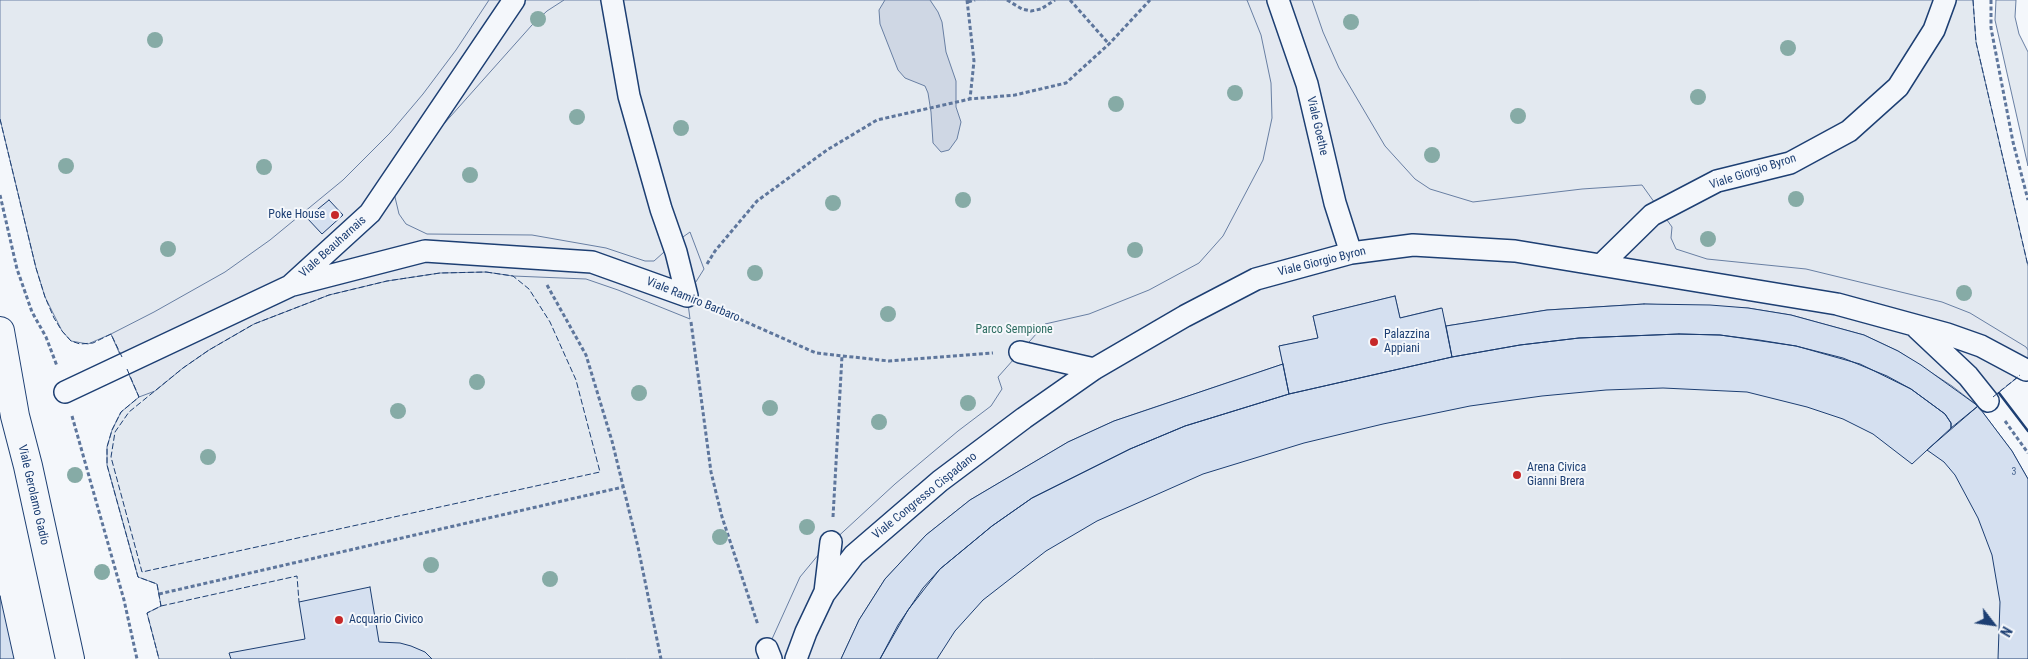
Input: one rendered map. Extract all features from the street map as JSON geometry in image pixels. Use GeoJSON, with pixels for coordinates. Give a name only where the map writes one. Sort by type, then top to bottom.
{"type":"FeatureCollection","features":[{"type":"Feature","properties":{"kind":"street","name":"Viale Beauharnais"},"geometry":{"type":"LineString","coordinates":[[65,392],[290,286],[370,213],[514,0]]}},
{"type":"Feature","properties":{"kind":"street"},"geometry":{"type":"LineString","coordinates":[[612,0],[629,96],[661,209],[676,252],[687,296]]}},
{"type":"Feature","properties":{"kind":"street","name":"Viale Goethe"},"geometry":{"type":"LineString","coordinates":[[1278,0],[1308,84],[1335,203],[1351,253]]}},
{"type":"Feature","properties":{"kind":"street","name":"Viale Giorgio Byron"},"geometry":{"type":"LineString","coordinates":[[1602,264],[1652,215],[1717,181],[1790,163],[1849,131],[1898,87],[1934,30],[1945,0]]}},
{"type":"Feature","properties":{"kind":"street","name":"Viale Giorgio Byron"},"geometry":{"type":"LineString","coordinates":[[1094,369],[1185,316],[1256,279],[1351,253],[1414,245],[1515,251],[1838,304],[1947,334],[1982,346],[2026,370]]}},
{"type":"Feature","properties":{"kind":"street","name":"Viale Ramiro Barbaro"},"geometry":{"type":"LineString","coordinates":[[290,286],[425,250],[592,262],[687,296]]}},
{"type":"Feature","properties":{"kind":"street"},"geometry":{"type":"LineString","coordinates":[[1915,326],[1968,376],[1988,401]]}},
{"type":"Feature","properties":{"kind":"street","name":"Viale Gerolamo Gadio"},"geometry":{"type":"LineString","coordinates":[[0,330],[7,418],[28,466],[70,659]]}},
{"type":"Feature","properties":{"kind":"street"},"geometry":{"type":"LineString","coordinates":[[1020,352],[1094,369]]}},
{"type":"Feature","properties":{"kind":"street","name":"Viale Congresso Cispadano"},"geometry":{"type":"LineString","coordinates":[[796,659],[824,594],[854,555],[940,481],[1024,418],[1094,369]]}},
{"type":"Feature","properties":{"kind":"street"},"geometry":{"type":"LineString","coordinates":[[824,594],[831,542]]}},
{"type":"Feature","properties":{"kind":"path"},"geometry":{"type":"LineString","coordinates":[[970,99],[974,60],[968,1],[975,0]]}},
{"type":"Feature","properties":{"kind":"path"},"geometry":{"type":"LineString","coordinates":[[1006,0],[1022,9],[1031,11],[1041,9],[1055,0]]}},
{"type":"Feature","properties":{"kind":"path"},"geometry":{"type":"LineString","coordinates":[[1070,0],[1109,44]]}},
{"type":"Feature","properties":{"kind":"path"},"geometry":{"type":"LineString","coordinates":[[769,654],[722,517],[712,472],[687,296],[715,251],[757,201],[826,150],[877,120],[970,99],[1015,95],[1066,83],[1109,44],[1150,0]]}},
{"type":"Feature","properties":{"kind":"path"},"geometry":{"type":"LineString","coordinates":[[1990,0],[1991,28],[2013,142],[2028,200]]}},
{"type":"Feature","properties":{"kind":"path"},"geometry":{"type":"LineString","coordinates":[[0,195],[17,270],[32,312],[54,353],[124,600],[137,659]]}},
{"type":"Feature","properties":{"kind":"path"},"geometry":{"type":"LineString","coordinates":[[532,258],[586,355],[612,440],[661,659]]}},
{"type":"Feature","properties":{"kind":"path","name":"Viale Ramiro Barbaro"},"geometry":{"type":"LineString","coordinates":[[687,296],[816,353],[889,361],[1020,352]]}},
{"type":"Feature","properties":{"kind":"path"},"geometry":{"type":"LineString","coordinates":[[831,542],[842,356]]}},
{"type":"Feature","properties":{"kind":"path"},"geometry":{"type":"LineString","coordinates":[[1988,401],[2028,453]]}},
{"type":"Feature","properties":{"kind":"path"},"geometry":{"type":"LineString","coordinates":[[159,594],[623,487]]}},
{"type":"Feature","properties":{"kind":"green space","name":"Parco Sempione"},"geometry":{"type":"Polygon","coordinates":[[[0,0],[1973,0],[1976,42],[2028,266],[2028,369],[1988,401],[1978,406],[2012,451],[2028,479],[2028,659],[159,659],[147,613],[161,606],[157,584],[138,577],[107,465],[107,447],[112,430],[121,412],[139,397],[111,334],[88,344],[71,341],[62,331],[45,297],[36,268],[0,119],[0,0]]]}},
{"type":"Feature","properties":{"kind":"green space"},"geometry":{"type":"Polygon","coordinates":[[[1996,0],[2016,0],[2015,17],[2019,34],[2028,52],[2028,166],[1995,20],[1996,0]]]}},
{"type":"Feature","properties":{"kind":"shaded area"},"geometry":{"type":"Polygon","coordinates":[[[489,0],[564,0],[547,11],[532,25],[401,172],[394,193],[399,214],[406,224],[427,234],[532,235],[606,248],[645,261],[654,261],[690,232],[704,269],[687,296],[690,319],[586,279],[513,276],[486,272],[440,273],[387,281],[329,295],[254,324],[209,350],[155,391],[139,397],[111,334],[225,272],[270,240],[343,180],[390,133],[423,94],[456,50],[489,0]]]}},
{"type":"Feature","properties":{"kind":"shaded area"},"geometry":{"type":"Polygon","coordinates":[[[885,0],[930,0],[938,12],[942,22],[946,52],[956,81],[956,107],[961,122],[957,139],[949,150],[941,152],[933,143],[931,112],[925,86],[905,78],[898,70],[880,24],[879,10],[885,0]]]}},
{"type":"Feature","properties":{"kind":"shaded area"},"geometry":{"type":"Polygon","coordinates":[[[1247,0],[1312,0],[1323,32],[1339,68],[1385,146],[1415,179],[1430,189],[1473,202],[1582,189],[1642,185],[1672,227],[1671,238],[1676,249],[1707,259],[1806,269],[1942,302],[1970,313],[2026,347],[2028,350],[2028,369],[1988,401],[1978,406],[1952,386],[1898,351],[1864,335],[1791,315],[1748,308],[1644,304],[1547,310],[1446,326],[1441,308],[1400,318],[1395,296],[1313,316],[1318,338],[1279,346],[1283,364],[1114,421],[1068,442],[970,500],[926,535],[885,579],[859,620],[841,659],[763,659],[800,577],[819,554],[895,484],[991,406],[1002,389],[998,377],[1045,324],[1089,314],[1149,290],[1199,263],[1223,236],[1263,160],[1272,118],[1271,83],[1261,35],[1247,0]]]}},
{"type":"Feature","properties":{"kind":"building"},"geometry":{"type":"Polygon","coordinates":[[[329,200],[343,215],[322,234],[307,218],[329,200]]]}},
{"type":"Feature","properties":{"kind":"building","name":"Palazzina Appiani"},"geometry":{"type":"Polygon","coordinates":[[[1395,296],[1400,318],[1442,308],[1452,357],[1289,394],[1279,346],[1318,338],[1313,316],[1395,296]]]}},
{"type":"Feature","properties":{"kind":"building"},"geometry":{"type":"Polygon","coordinates":[[[1644,304],[1710,305],[1748,308],[1791,315],[1864,335],[1898,351],[1921,365],[1978,406],[1951,428],[1951,423],[1945,414],[1911,389],[1860,364],[1796,346],[1720,335],[1679,334],[1579,338],[1520,345],[1452,357],[1446,326],[1547,310],[1644,304]]]}},
{"type":"Feature","properties":{"kind":"building"},"geometry":{"type":"Polygon","coordinates":[[[1679,334],[1720,335],[1759,340],[1796,346],[1843,358],[1887,376],[1911,389],[1945,414],[1951,423],[1951,428],[1912,464],[1873,434],[1843,419],[1807,407],[1747,392],[1663,388],[1606,390],[1542,396],[1470,406],[1383,424],[1304,443],[1203,474],[1097,521],[1046,551],[983,600],[955,631],[937,659],[880,659],[898,625],[923,588],[940,569],[992,526],[1032,498],[1130,449],[1185,426],[1289,394],[1452,357],[1520,345],[1579,338],[1679,334]]]}},
{"type":"Feature","properties":{"kind":"building"},"geometry":{"type":"Polygon","coordinates":[[[1283,364],[1289,394],[1185,426],[1130,449],[1032,498],[992,526],[940,569],[908,610],[880,659],[841,659],[859,620],[885,579],[926,535],[970,500],[1068,442],[1114,421],[1283,364]]]}},
{"type":"Feature","properties":{"kind":"building"},"geometry":{"type":"Polygon","coordinates":[[[1978,406],[2012,451],[2028,479],[2028,659],[1998,659],[2000,602],[1992,555],[1978,518],[1955,475],[1944,462],[1927,450],[1978,406]]]}},
{"type":"Feature","properties":{"kind":"building","name":"Acquario Civico"},"geometry":{"type":"Polygon","coordinates":[[[370,587],[379,642],[400,643],[411,646],[425,652],[432,659],[231,659],[229,653],[305,639],[299,602],[370,587]]]}},
{"type":"Feature","properties":{"kind":"building"},"geometry":{"type":"Polygon","coordinates":[[[0,596],[14,659],[0,659],[0,596]]]}},
{"type":"Feature","properties":{"kind":"fence"},"geometry":{"type":"LineString","coordinates":[[1973,0],[1976,42],[2028,266]]}},
{"type":"Feature","properties":{"kind":"fence"},"geometry":{"type":"LineString","coordinates":[[0,119],[36,268],[54,318],[71,341],[80,344],[93,343],[111,334],[122,357]]}},
{"type":"Feature","properties":{"kind":"fence"},"geometry":{"type":"LineString","coordinates":[[486,272],[513,276],[529,289],[550,322],[576,380],[600,472],[142,572],[111,457],[115,432],[129,412],[183,368],[209,350],[254,324],[329,295],[387,281],[440,273],[486,272]]}},
{"type":"Feature","properties":{"kind":"fence"},"geometry":{"type":"LineString","coordinates":[[127,369],[139,397],[121,412],[112,430],[107,447],[107,465],[138,577],[157,584],[161,606],[147,613],[159,659]]}},
{"type":"Feature","properties":{"kind":"fence"},"geometry":{"type":"LineString","coordinates":[[1993,397],[2020,375]]}},
{"type":"Feature","properties":{"kind":"fence"},"geometry":{"type":"LineString","coordinates":[[161,606],[297,576],[299,602]]}},
{"type":"Feature","properties":{"kind":"wall"},"geometry":{"type":"LineString","coordinates":[[1999,393],[2028,431]]}},
{"type":"Feature","properties":{"kind":"place","name":"Poke House"},"geometry":{"type":"Point","coordinates":[335,215]}},
{"type":"Feature","properties":{"kind":"place","name":"Palazzina Appiani"},"geometry":{"type":"Point","coordinates":[1374,342]}},
{"type":"Feature","properties":{"kind":"place","name":"Arena Civica Gianni Brera"},"geometry":{"type":"Point","coordinates":[1517,475]}},
{"type":"Feature","properties":{"kind":"place","name":"Acquario Civico"},"geometry":{"type":"Point","coordinates":[339,620]}}]}
